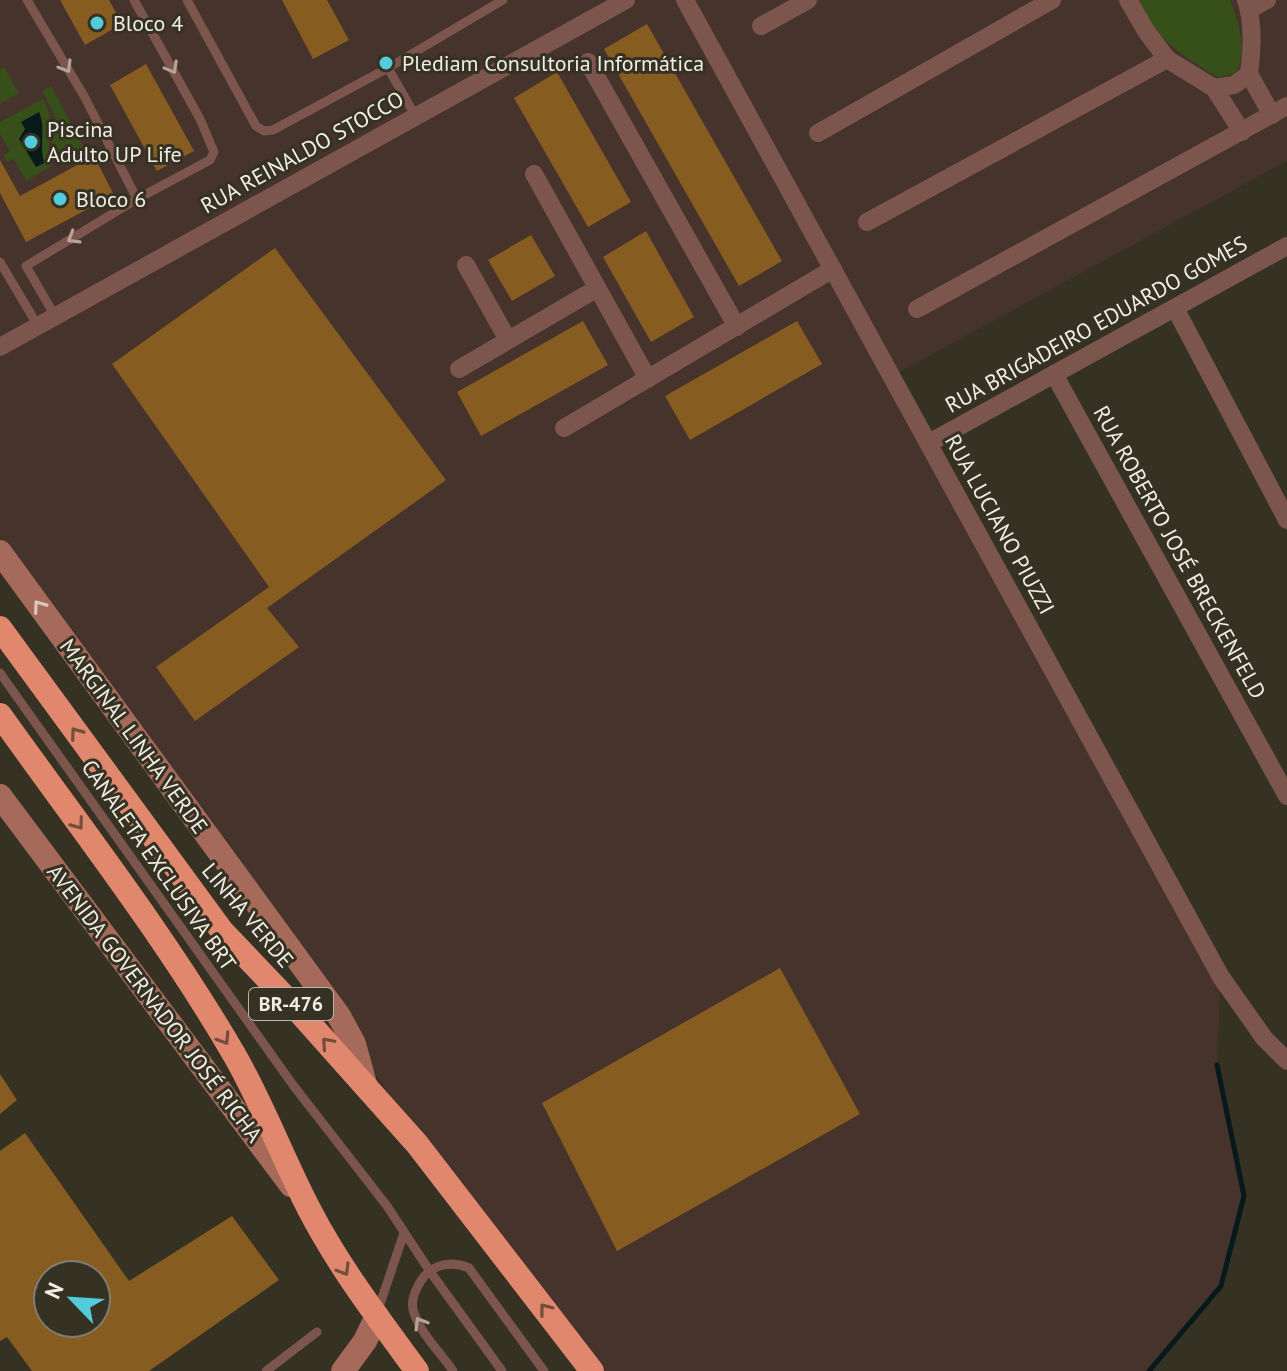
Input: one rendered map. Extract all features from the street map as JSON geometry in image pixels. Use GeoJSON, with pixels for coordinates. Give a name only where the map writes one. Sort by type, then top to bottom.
{"type":"FeatureCollection","features":[{"type":"Feature","properties":{"kind":"highway","name":"LINHA VERDE"},"geometry":{"type":"LineString","coordinates":[[0,628],[222,931],[417,1144],[592,1371]]}},
{"type":"Feature","properties":{"kind":"highway","name":"BR-476"},"geometry":{"type":"LineString","coordinates":[[0,715],[195,992],[242,1070],[309,1209],[348,1278],[417,1371]]}},
{"type":"Feature","properties":{"kind":"main road","name":"MARGINAL LINHA VERDE"},"geometry":{"type":"LineString","coordinates":[[0,552],[339,1016],[354,1044],[365,1084]]}},
{"type":"Feature","properties":{"kind":"main road","name":"AVENIDA GOVERNADOR JOSÉ RICHA"},"geometry":{"type":"LineString","coordinates":[[0,796],[309,1209]]}},
{"type":"Feature","properties":{"kind":"main road"},"geometry":{"type":"LineString","coordinates":[[343,1371],[365,1341],[377,1316]]}},
{"type":"Feature","properties":{"kind":"street","name":"RUA REINALDO STOCCO"},"geometry":{"type":"LineString","coordinates":[[0,347],[626,0]]}},
{"type":"Feature","properties":{"kind":"street","name":"RUA LUCIANO PIUZZI"},"geometry":{"type":"LineString","coordinates":[[685,0],[1221,977],[1264,1038],[1287,1061]]}},
{"type":"Feature","properties":{"kind":"street"},"geometry":{"type":"LineString","coordinates":[[761,26],[808,0]]}},
{"type":"Feature","properties":{"kind":"street"},"geometry":{"type":"LineString","coordinates":[[818,133],[1052,0]]}},
{"type":"Feature","properties":{"kind":"street"},"geometry":{"type":"LineString","coordinates":[[1128,0],[1167,59],[1214,88],[1242,132]]}},
{"type":"Feature","properties":{"kind":"street"},"geometry":{"type":"LineString","coordinates":[[1214,88],[1234,85],[1249,74],[1253,46],[1248,5],[1267,0]]}},
{"type":"Feature","properties":{"kind":"street"},"geometry":{"type":"LineString","coordinates":[[867,222],[1167,59]]}},
{"type":"Feature","properties":{"kind":"street"},"geometry":{"type":"LineString","coordinates":[[588,62],[737,327]]}},
{"type":"Feature","properties":{"kind":"street"},"geometry":{"type":"LineString","coordinates":[[917,309],[1280,110],[1249,74]]}},
{"type":"Feature","properties":{"kind":"street"},"geometry":{"type":"LineString","coordinates":[[534,174],[648,379]]}},
{"type":"Feature","properties":{"kind":"street","name":"RUA BRIGADEIRO EDUARDO GOMES"},"geometry":{"type":"LineString","coordinates":[[929,443],[1287,246]]}},
{"type":"Feature","properties":{"kind":"street"},"geometry":{"type":"LineString","coordinates":[[466,265],[508,340]]}},
{"type":"Feature","properties":{"kind":"street"},"geometry":{"type":"LineString","coordinates":[[564,428],[833,269]]}},
{"type":"Feature","properties":{"kind":"street"},"geometry":{"type":"LineString","coordinates":[[459,369],[596,289]]}},
{"type":"Feature","properties":{"kind":"street"},"geometry":{"type":"LineString","coordinates":[[1175,308],[1287,520]]}},
{"type":"Feature","properties":{"kind":"street","name":"RUA ROBERTO JOSÉ BRECKENFELD"},"geometry":{"type":"LineString","coordinates":[[1054,374],[1287,796]]}},
{"type":"Feature","properties":{"kind":"lane"},"geometry":{"type":"LineString","coordinates":[[27,0],[84,96],[137,199]]}},
{"type":"Feature","properties":{"kind":"lane"},"geometry":{"type":"LineString","coordinates":[[55,316],[26,266],[137,199],[210,160],[214,152],[200,119],[134,0]]}},
{"type":"Feature","properties":{"kind":"lane"},"geometry":{"type":"LineString","coordinates":[[187,0],[256,126],[264,131],[273,130],[388,68],[503,0]]}},
{"type":"Feature","properties":{"kind":"lane"},"geometry":{"type":"LineString","coordinates":[[388,68],[416,117]]}},
{"type":"Feature","properties":{"kind":"lane"},"geometry":{"type":"LineString","coordinates":[[0,262],[4,276],[38,326]]}},
{"type":"Feature","properties":{"kind":"lane","name":"CANALETA EXCLUSIVA BRT"},"geometry":{"type":"LineString","coordinates":[[0,673],[293,1085],[387,1206],[502,1371]]}},
{"type":"Feature","properties":{"kind":"lane"},"geometry":{"type":"LineString","coordinates":[[377,1316],[404,1233]]}},
{"type":"Feature","properties":{"kind":"lane"},"geometry":{"type":"LineString","coordinates":[[453,1371],[417,1321],[412,1308],[414,1295],[429,1270],[456,1263],[469,1268],[544,1371]]}},
{"type":"Feature","properties":{"kind":"lane"},"geometry":{"type":"LineString","coordinates":[[266,1371],[317,1332]]}},
{"type":"Feature","properties":{"kind":"shaded area"},"geometry":{"type":"Polygon","coordinates":[[[0,0],[1287,0],[1287,161],[892,376],[1221,977],[1217,1065],[1244,1196],[1221,1286],[1149,1371],[592,1371],[441,1176],[339,1016],[0,552],[0,0]]]}},
{"type":"Feature","properties":{"kind":"shaded area","name":"Piscina Adulto UP Life"},"geometry":{"type":"Polygon","coordinates":[[[39,112],[44,163],[36,167],[19,139],[25,129],[21,122],[39,112]]]}},
{"type":"Feature","properties":{"kind":"green space"},"geometry":{"type":"Polygon","coordinates":[[[1134,0],[1230,0],[1242,48],[1239,66],[1234,74],[1218,77],[1181,53],[1160,36],[1134,0]]]}},
{"type":"Feature","properties":{"kind":"green space"},"geometry":{"type":"Polygon","coordinates":[[[4,67],[19,93],[0,104],[0,69],[4,67]]]}},
{"type":"Feature","properties":{"kind":"green space"},"geometry":{"type":"Polygon","coordinates":[[[51,86],[87,153],[63,166],[60,161],[57,163],[52,146],[55,116],[42,91],[51,86]]]}},
{"type":"Feature","properties":{"kind":"green space"},"geometry":{"type":"Polygon","coordinates":[[[43,99],[50,118],[49,147],[53,165],[26,181],[14,159],[7,162],[3,155],[10,151],[0,134],[0,122],[43,99]]]}},
{"type":"Feature","properties":{"kind":"building","name":"Bloco 4"},"geometry":{"type":"Polygon","coordinates":[[[60,0],[109,0],[122,24],[85,45],[60,0]]]}},
{"type":"Feature","properties":{"kind":"building"},"geometry":{"type":"Polygon","coordinates":[[[282,0],[327,0],[349,40],[313,59],[282,0]]]}},
{"type":"Feature","properties":{"kind":"building"},"geometry":{"type":"Polygon","coordinates":[[[647,24],[782,261],[739,286],[604,49],[647,24]]]}},
{"type":"Feature","properties":{"kind":"building"},"geometry":{"type":"Polygon","coordinates":[[[146,64],[194,151],[157,171],[110,85],[146,64]]]}},
{"type":"Feature","properties":{"kind":"building"},"geometry":{"type":"Polygon","coordinates":[[[557,72],[631,202],[588,227],[514,98],[557,72]]]}},
{"type":"Feature","properties":{"kind":"building","name":"Bloco 6"},"geometry":{"type":"Polygon","coordinates":[[[94,156],[114,195],[26,242],[0,193],[0,160],[20,196],[94,156]]]}},
{"type":"Feature","properties":{"kind":"building"},"geometry":{"type":"Polygon","coordinates":[[[646,231],[694,317],[651,342],[603,257],[646,231]]]}},
{"type":"Feature","properties":{"kind":"building"},"geometry":{"type":"Polygon","coordinates":[[[531,235],[555,276],[512,301],[488,260],[531,235]]]}},
{"type":"Feature","properties":{"kind":"building"},"geometry":{"type":"Polygon","coordinates":[[[275,248],[446,480],[267,608],[299,647],[195,721],[156,667],[269,587],[112,364],[275,248]]]}},
{"type":"Feature","properties":{"kind":"building"},"geometry":{"type":"Polygon","coordinates":[[[583,321],[608,365],[481,436],[457,392],[583,321]]]}},
{"type":"Feature","properties":{"kind":"building"},"geometry":{"type":"Polygon","coordinates":[[[797,321],[822,364],[690,440],[665,396],[797,321]]]}},
{"type":"Feature","properties":{"kind":"building"},"geometry":{"type":"Polygon","coordinates":[[[780,968],[860,1114],[617,1251],[542,1103],[780,968]]]}},
{"type":"Feature","properties":{"kind":"building"},"geometry":{"type":"Polygon","coordinates":[[[0,1074],[17,1100],[0,1114],[0,1074]]]}},
{"type":"Feature","properties":{"kind":"building"},"geometry":{"type":"Polygon","coordinates":[[[25,1133],[129,1281],[232,1216],[279,1280],[149,1371],[32,1371],[7,1337],[0,1341],[0,1151],[25,1133]]]}},
{"type":"Feature","properties":{"kind":"waterway"},"geometry":{"type":"LineString","coordinates":[[1149,1371],[1221,1286],[1244,1196],[1217,1065]]}},
{"type":"Feature","properties":{"kind":"place","name":"Bloco 4"},"geometry":{"type":"Point","coordinates":[97,23]}},
{"type":"Feature","properties":{"kind":"place","name":"Plediam Consultoria Informática"},"geometry":{"type":"Point","coordinates":[386,63]}},
{"type":"Feature","properties":{"kind":"place","name":"Piscina Adulto UP Life"},"geometry":{"type":"Point","coordinates":[31,142]}},
{"type":"Feature","properties":{"kind":"place","name":"Bloco 6"},"geometry":{"type":"Point","coordinates":[60,199]}}]}
